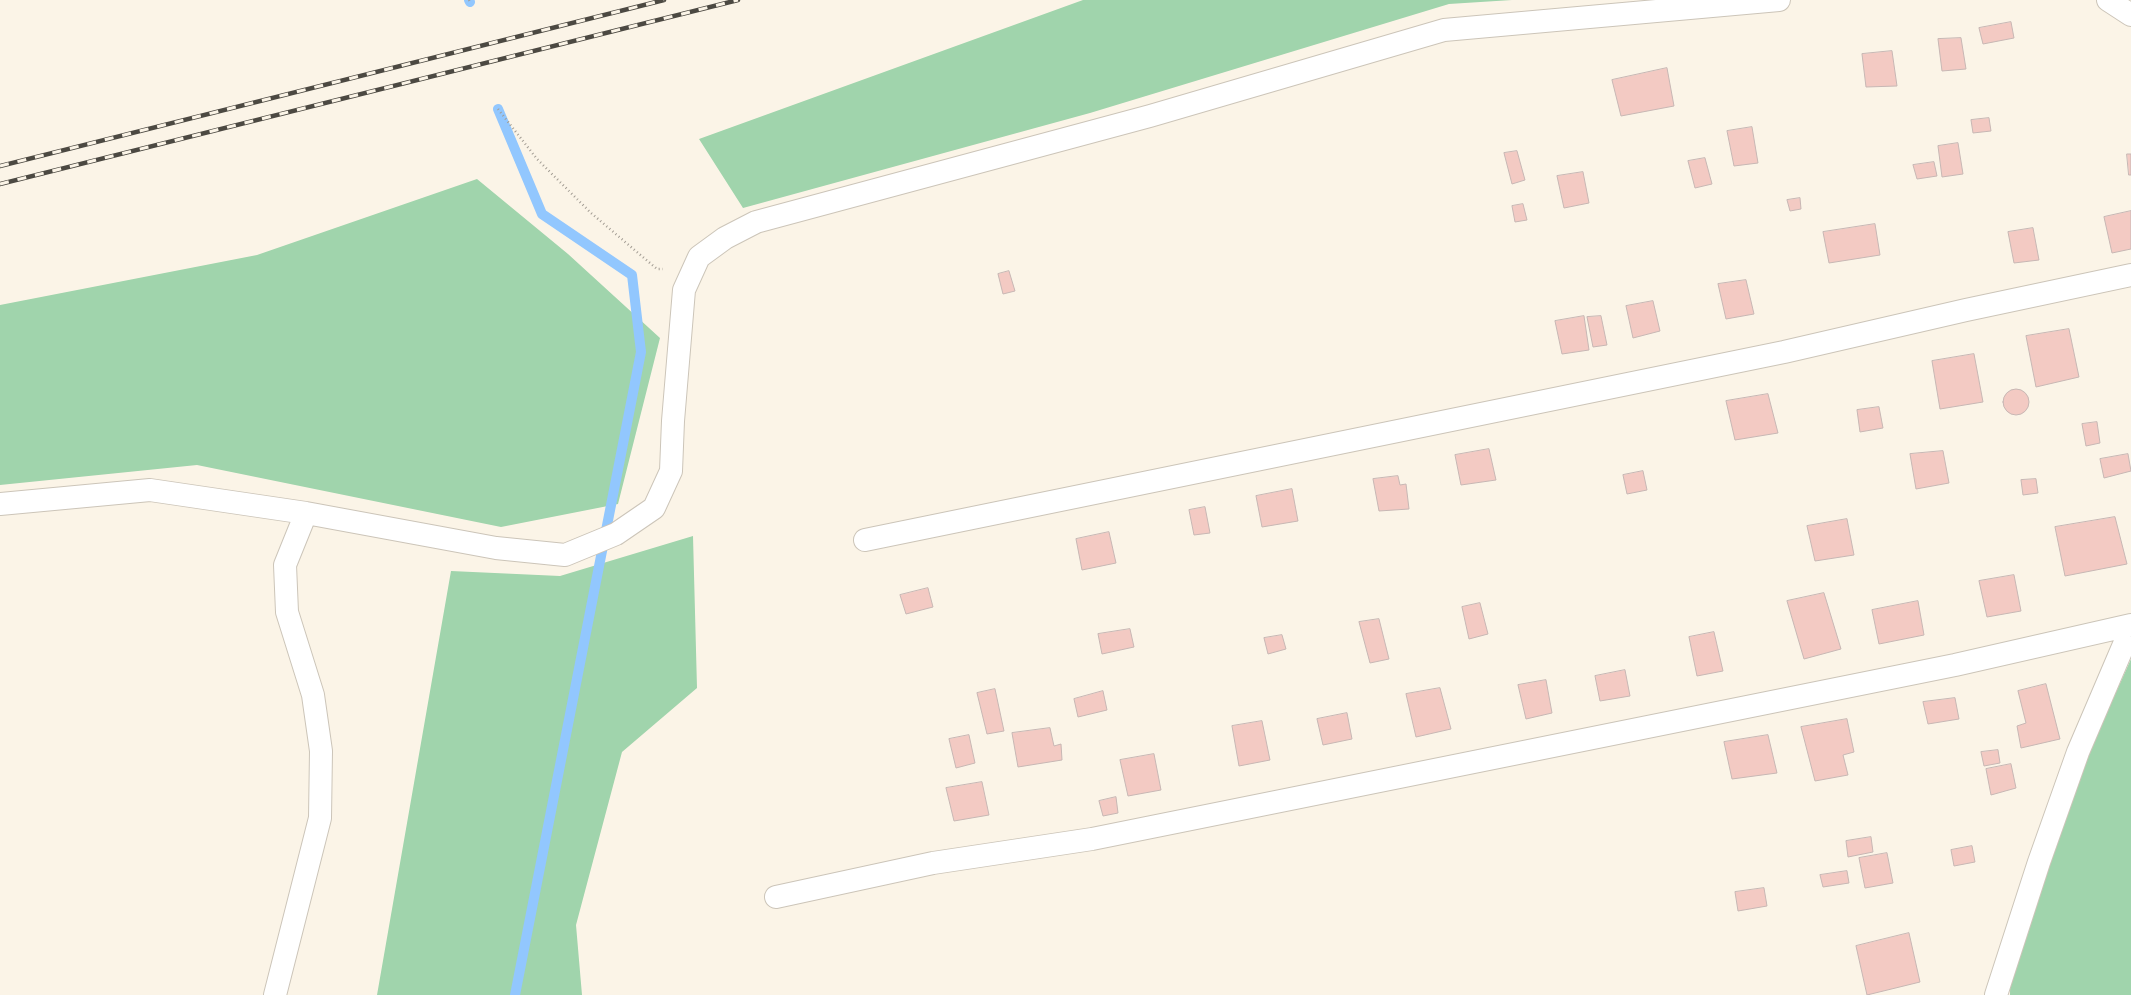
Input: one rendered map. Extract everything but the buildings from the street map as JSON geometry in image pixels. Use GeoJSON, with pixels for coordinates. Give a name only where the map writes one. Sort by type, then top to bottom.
{"type":"FeatureCollection","features":[{"type":"Feature","properties":{"kind":"street"},"geometry":{"type":"LineString","coordinates":[[0,504],[150,490],[306,513],[496,548],[565,555],[616,534],[654,508],[671,471],[673,421],[684,290],[699,257],[725,238],[756,222],[1150,116],[1444,30],[1779,0]]}},
{"type":"Feature","properties":{"kind":"street"},"geometry":{"type":"LineString","coordinates":[[2108,0],[2131,15]]}},
{"type":"Feature","properties":{"kind":"street"},"geometry":{"type":"LineString","coordinates":[[865,540],[1784,352],[1966,310],[2131,275]]}},
{"type":"Feature","properties":{"kind":"street"},"geometry":{"type":"LineString","coordinates":[[275,995],[320,818],[321,751],[313,695],[288,612],[285,565],[306,513]]}},
{"type":"Feature","properties":{"kind":"street"},"geometry":{"type":"LineString","coordinates":[[776,897],[933,863],[1092,839],[2131,627]]}},
{"type":"Feature","properties":{"kind":"street"},"geometry":{"type":"LineString","coordinates":[[1996,995],[2039,862],[2078,752],[2131,627]]}},
{"type":"Feature","properties":{"kind":"path"},"geometry":{"type":"LineString","coordinates":[[498,109],[537,159],[591,213],[657,269],[693,271]]}},
{"type":"Feature","properties":{"kind":"green space"},"geometry":{"type":"Polygon","coordinates":[[[1083,0],[1512,0],[1449,4],[1090,113],[743,208],[699,139],[1083,0]]]}},
{"type":"Feature","properties":{"kind":"green space"},"geometry":{"type":"Polygon","coordinates":[[[477,179],[568,254],[660,338],[618,504],[501,527],[197,465],[0,485],[0,305],[257,255],[477,179]]]}},
{"type":"Feature","properties":{"kind":"green space"},"geometry":{"type":"Polygon","coordinates":[[[693,536],[697,688],[622,752],[576,925],[582,995],[377,995],[451,571],[560,576],[693,536]]]}},
{"type":"Feature","properties":{"kind":"green space"},"geometry":{"type":"Polygon","coordinates":[[[2131,659],[2131,995],[2010,995],[2011,925],[2131,659]]]}},
{"type":"Feature","properties":{"kind":"waterway"},"geometry":{"type":"LineString","coordinates":[[498,109],[542,214],[632,275],[641,352],[515,995]]}},
{"type":"Feature","properties":{"kind":"railway"},"geometry":{"type":"LineString","coordinates":[[0,166],[664,0]]}},
{"type":"Feature","properties":{"kind":"railway"},"geometry":{"type":"LineString","coordinates":[[0,184],[738,0]]}}]}
